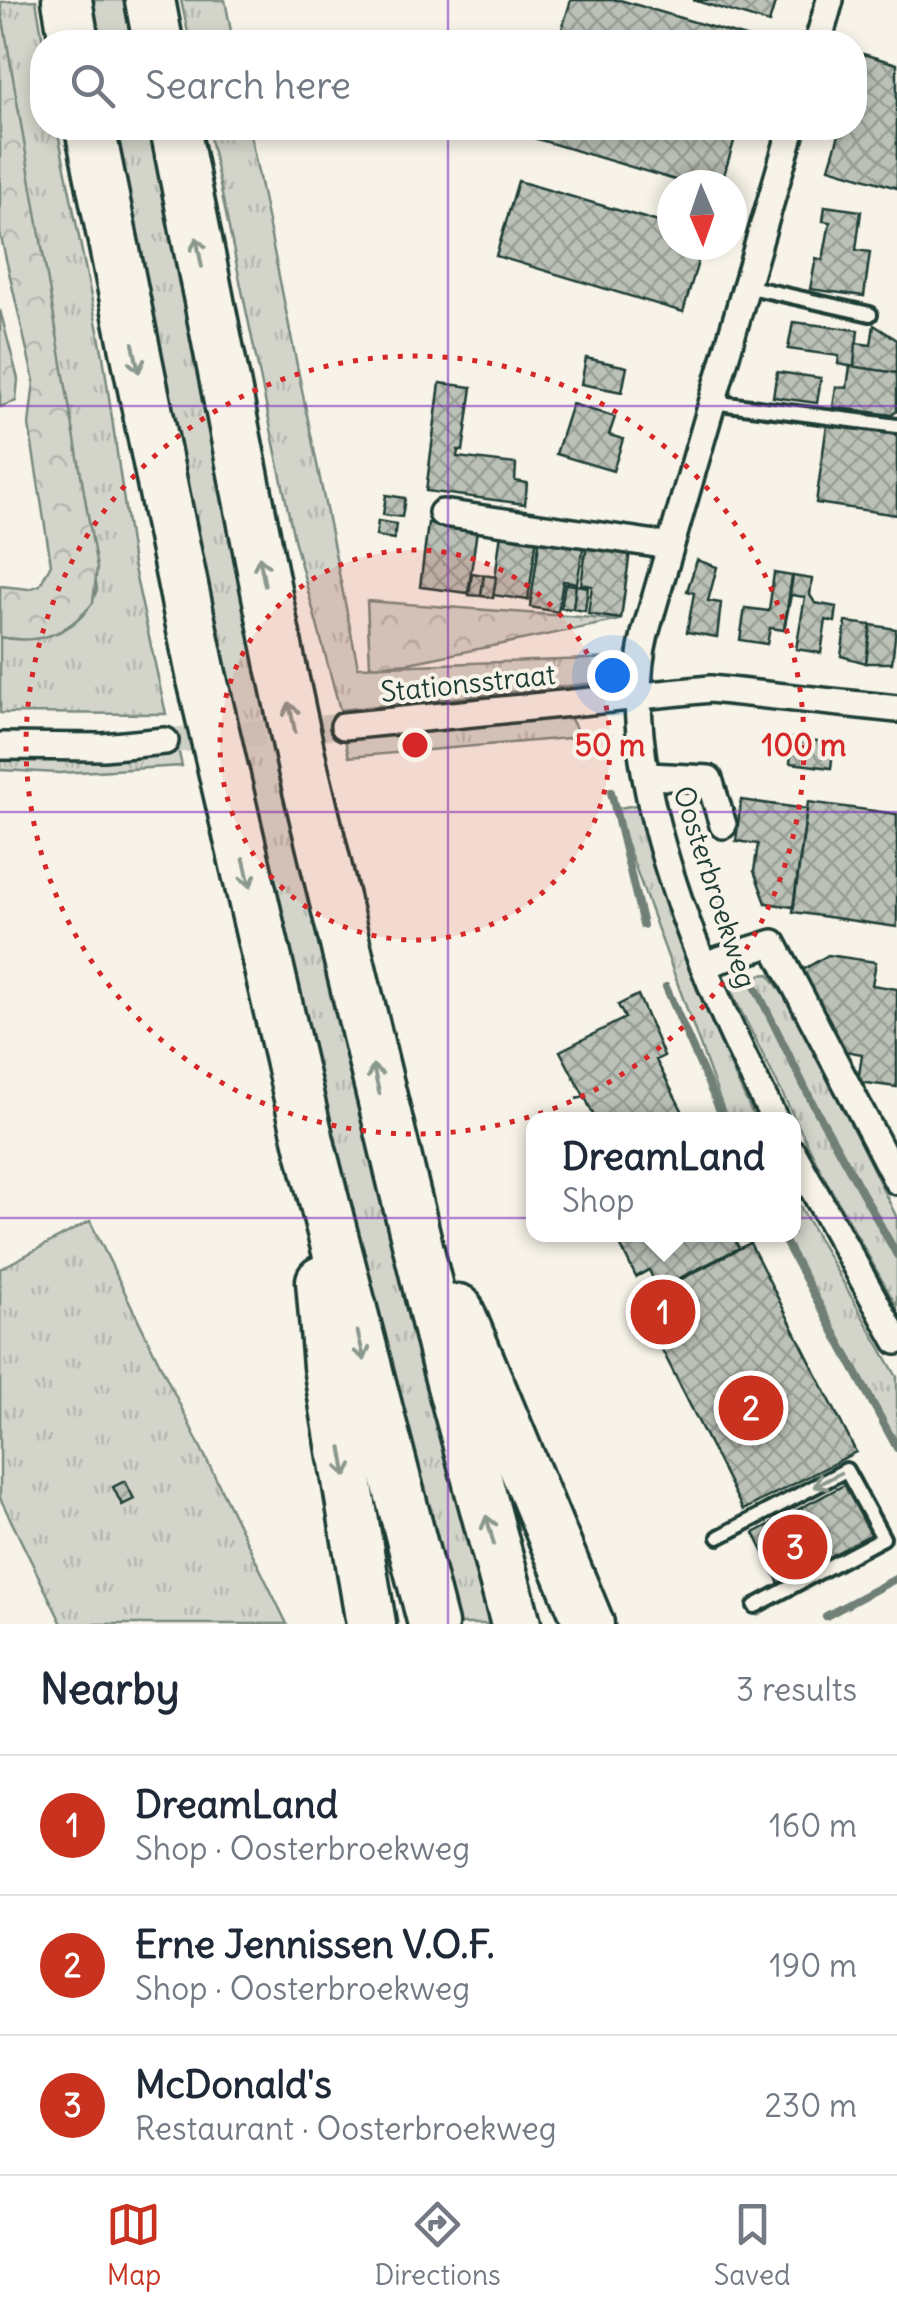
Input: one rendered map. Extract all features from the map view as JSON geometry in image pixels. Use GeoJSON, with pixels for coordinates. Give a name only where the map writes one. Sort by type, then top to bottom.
{"type":"FeatureCollection","features":[{"type":"Feature","properties":{"kind":"highway"},"geometry":{"type":"LineString","coordinates":[[67,0],[72,30]]}},
{"type":"Feature","properties":{"kind":"highway"},"geometry":{"type":"LineString","coordinates":[[150,0],[156,30]]}},
{"type":"Feature","properties":{"kind":"highway"},"geometry":{"type":"LineString","coordinates":[[92,140],[202,680],[311,1150],[433,1624]]}},
{"type":"Feature","properties":{"kind":"highway"},"geometry":{"type":"LineString","coordinates":[[177,140],[303,768],[392,1144],[516,1624]]}},
{"type":"Feature","properties":{"kind":"highway"},"geometry":{"type":"LineString","coordinates":[[392,1144],[589,1624]]}},
{"type":"Feature","properties":{"kind":"highway"},"geometry":{"type":"LineString","coordinates":[[311,1150],[328,1366],[371,1624]]}},
{"type":"Feature","properties":{"kind":"street"},"geometry":{"type":"LineString","coordinates":[[821,30],[830,0]]}},
{"type":"Feature","properties":{"kind":"street","name":"Oosterbroekweg"},"geometry":{"type":"LineString","coordinates":[[771,1112],[703,965],[666,854],[648,776],[638,695],[639,658],[788,140]]}},
{"type":"Feature","properties":{"kind":"street"},"geometry":{"type":"LineString","coordinates":[[442,513],[670,546]]}},
{"type":"Feature","properties":{"kind":"street","name":"Stationsstraat"},"geometry":{"type":"LineString","coordinates":[[344,726],[638,695],[729,690],[897,709]]}},
{"type":"Feature","properties":{"kind":"street"},"geometry":{"type":"LineString","coordinates":[[0,746],[102,748],[166,741]]}},
{"type":"Feature","properties":{"kind":"street"},"geometry":{"type":"LineString","coordinates":[[648,776],[708,778],[723,825]]}},
{"type":"Feature","properties":{"kind":"street"},"geometry":{"type":"LineString","coordinates":[[703,965],[772,943],[897,1182]]}},
{"type":"Feature","properties":{"kind":"street"},"geometry":{"type":"LineString","coordinates":[[801,1167],[897,1341]]}},
{"type":"Feature","properties":{"kind":"lane"},"geometry":{"type":"LineString","coordinates":[[745,286],[870,314]]}},
{"type":"Feature","properties":{"kind":"lane"},"geometry":{"type":"LineString","coordinates":[[712,402],[897,426]]}},
{"type":"Feature","properties":{"kind":"lane"},"geometry":{"type":"LineString","coordinates":[[720,1537],[846,1470],[883,1538],[755,1606]]}},
{"type":"Feature","properties":{"kind":"green space"},"geometry":{"type":"Polygon","coordinates":[[[36,0],[41,30],[30,30],[30,140],[59,140],[103,356],[133,564],[166,714],[0,713],[0,637],[30,639],[59,632],[82,616],[97,589],[0,2],[36,0]]]}},
{"type":"Feature","properties":{"kind":"green space"},"geometry":{"type":"Polygon","coordinates":[[[84,0],[128,0],[134,30],[90,30],[84,0]]]}},
{"type":"Feature","properties":{"kind":"green space"},"geometry":{"type":"Polygon","coordinates":[[[181,0],[225,0],[231,30],[187,30],[181,0]]]}},
{"type":"Feature","properties":{"kind":"green space"},"geometry":{"type":"Polygon","coordinates":[[[0,2],[97,568],[93,603],[83,614],[52,635],[28,639],[0,637],[0,586],[29,589],[40,585],[51,564],[29,425],[34,381],[0,233],[0,2]]]}},
{"type":"Feature","properties":{"kind":"green space"},"geometry":{"type":"Polygon","coordinates":[[[112,140],[158,140],[501,1624],[451,1624],[239,760],[112,140]]]}},
{"type":"Feature","properties":{"kind":"green space"},"geometry":{"type":"Polygon","coordinates":[[[211,140],[251,140],[358,667],[617,658],[616,665],[597,683],[340,710],[294,539],[211,140]]]}},
{"type":"Feature","properties":{"kind":"green space"},"geometry":{"type":"Polygon","coordinates":[[[0,310],[18,379],[16,401],[0,407],[0,310]]]}},
{"type":"Feature","properties":{"kind":"green space"},"geometry":{"type":"Polygon","coordinates":[[[367,601],[620,620],[409,663],[370,666],[367,601]]]}},
{"type":"Feature","properties":{"kind":"green space"},"geometry":{"type":"Polygon","coordinates":[[[569,715],[580,737],[349,757],[344,736],[569,715]]]}},
{"type":"Feature","properties":{"kind":"green space"},"geometry":{"type":"Polygon","coordinates":[[[176,740],[182,766],[60,773],[0,770],[0,743],[176,740]]]}},
{"type":"Feature","properties":{"kind":"green space"},"geometry":{"type":"Polygon","coordinates":[[[641,804],[689,964],[752,1112],[724,1112],[614,809],[641,804]]]}},
{"type":"Feature","properties":{"kind":"green space"},"geometry":{"type":"Polygon","coordinates":[[[769,974],[799,1018],[897,1218],[897,1307],[801,1131],[801,1112],[792,1112],[735,999],[732,991],[746,976],[769,974]]]}},
{"type":"Feature","properties":{"kind":"green space"},"geometry":{"type":"Polygon","coordinates":[[[801,1208],[897,1377],[897,1445],[788,1242],[801,1242],[801,1208]]]}},
{"type":"Feature","properties":{"kind":"green space"},"geometry":{"type":"Polygon","coordinates":[[[90,1221],[287,1624],[62,1624],[0,1498],[0,1269],[90,1221]]]}},
{"type":"Feature","properties":{"kind":"building"},"geometry":{"type":"Polygon","coordinates":[[[571,0],[620,0],[721,30],[562,30],[571,0]]]}},
{"type":"Feature","properties":{"kind":"building"},"geometry":{"type":"Polygon","coordinates":[[[693,0],[776,0],[769,23],[693,0]]]}},
{"type":"Feature","properties":{"kind":"building"},"geometry":{"type":"Polygon","coordinates":[[[867,55],[897,64],[897,188],[829,168],[837,140],[867,140],[867,55]]]}},
{"type":"Feature","properties":{"kind":"building"},"geometry":{"type":"Polygon","coordinates":[[[540,140],[734,140],[725,170],[657,170],[657,175],[540,140]]]}},
{"type":"Feature","properties":{"kind":"building"},"geometry":{"type":"Polygon","coordinates":[[[518,181],[657,222],[657,260],[699,260],[683,312],[496,256],[518,181]]]}},
{"type":"Feature","properties":{"kind":"building"},"geometry":{"type":"Polygon","coordinates":[[[825,206],[861,211],[856,250],[870,252],[864,296],[810,289],[816,258],[823,260],[830,222],[823,221],[825,206]]]}},
{"type":"Feature","properties":{"kind":"building"},"geometry":{"type":"Polygon","coordinates":[[[793,322],[858,330],[854,367],[838,364],[839,356],[788,349],[793,322]]]}},
{"type":"Feature","properties":{"kind":"building"},"geometry":{"type":"Polygon","coordinates":[[[874,325],[897,340],[897,373],[854,367],[856,343],[871,345],[874,325]]]}},
{"type":"Feature","properties":{"kind":"building"},"geometry":{"type":"Polygon","coordinates":[[[586,358],[627,367],[622,392],[581,384],[586,358]]]}},
{"type":"Feature","properties":{"kind":"building"},"geometry":{"type":"Polygon","coordinates":[[[850,366],[897,373],[897,411],[892,415],[833,407],[836,387],[847,388],[850,366]]]}},
{"type":"Feature","properties":{"kind":"building"},"geometry":{"type":"Polygon","coordinates":[[[777,372],[821,378],[817,403],[773,397],[777,372]]]}},
{"type":"Feature","properties":{"kind":"building"},"geometry":{"type":"Polygon","coordinates":[[[440,383],[472,387],[463,451],[458,450],[457,457],[516,464],[515,481],[527,483],[525,504],[426,491],[440,383]]]}},
{"type":"Feature","properties":{"kind":"building"},"geometry":{"type":"Polygon","coordinates":[[[572,404],[615,417],[609,435],[623,439],[613,471],[556,454],[572,404]]]}},
{"type":"Feature","properties":{"kind":"building"},"geometry":{"type":"Polygon","coordinates":[[[827,424],[897,434],[897,515],[816,503],[827,424]]]}},
{"type":"Feature","properties":{"kind":"building"},"geometry":{"type":"Polygon","coordinates":[[[386,495],[405,498],[402,517],[383,515],[386,495]]]}},
{"type":"Feature","properties":{"kind":"building"},"geometry":{"type":"Polygon","coordinates":[[[378,521],[396,524],[394,539],[376,536],[378,521]]]}},
{"type":"Feature","properties":{"kind":"building"},"geometry":{"type":"Polygon","coordinates":[[[428,523],[477,530],[468,593],[420,587],[428,523]]]}},
{"type":"Feature","properties":{"kind":"building"},"geometry":{"type":"Polygon","coordinates":[[[501,532],[537,537],[528,600],[493,595],[501,532]]]}},
{"type":"Feature","properties":{"kind":"building"},"geometry":{"type":"Polygon","coordinates":[[[540,537],[584,544],[577,583],[563,581],[558,612],[530,607],[540,537]]]}},
{"type":"Feature","properties":{"kind":"building"},"geometry":{"type":"Polygon","coordinates":[[[587,544],[630,551],[621,619],[588,614],[592,586],[581,584],[587,544]]]}},
{"type":"Feature","properties":{"kind":"building"},"geometry":{"type":"Polygon","coordinates":[[[697,560],[717,567],[708,601],[721,603],[717,637],[687,632],[694,593],[687,591],[697,560]]]}},
{"type":"Feature","properties":{"kind":"building"},"geometry":{"type":"Polygon","coordinates":[[[472,573],[484,575],[481,596],[469,595],[472,573]]]}},
{"type":"Feature","properties":{"kind":"building"},"geometry":{"type":"Polygon","coordinates":[[[774,573],[792,576],[784,630],[770,628],[767,644],[740,640],[745,608],[769,611],[774,573]]]}},
{"type":"Feature","properties":{"kind":"building"},"geometry":{"type":"Polygon","coordinates":[[[484,575],[496,577],[493,598],[481,596],[484,575]]]}},
{"type":"Feature","properties":{"kind":"building"},"geometry":{"type":"Polygon","coordinates":[[[793,576],[812,579],[810,595],[815,603],[837,607],[835,622],[826,620],[821,653],[796,649],[805,597],[791,595],[784,630],[793,576]]]}},
{"type":"Feature","properties":{"kind":"building"},"geometry":{"type":"Polygon","coordinates":[[[565,584],[576,585],[573,609],[561,608],[565,584]]]}},
{"type":"Feature","properties":{"kind":"building"},"geometry":{"type":"Polygon","coordinates":[[[576,585],[588,587],[585,611],[573,609],[576,585]]]}},
{"type":"Feature","properties":{"kind":"building"},"geometry":{"type":"Polygon","coordinates":[[[846,622],[871,625],[866,663],[841,656],[846,622]]]}},
{"type":"Feature","properties":{"kind":"building"},"geometry":{"type":"Polygon","coordinates":[[[871,625],[896,629],[892,663],[866,663],[871,625]]]}},
{"type":"Feature","properties":{"kind":"building"},"geometry":{"type":"Polygon","coordinates":[[[793,738],[834,743],[831,768],[790,763],[793,738]]]}},
{"type":"Feature","properties":{"kind":"building"},"geometry":{"type":"Polygon","coordinates":[[[741,800],[807,809],[793,907],[766,903],[754,871],[758,844],[736,841],[741,800]]]}},
{"type":"Feature","properties":{"kind":"building"},"geometry":{"type":"Polygon","coordinates":[[[808,802],[897,814],[897,927],[793,912],[808,802]]]}},
{"type":"Feature","properties":{"kind":"building"},"geometry":{"type":"Polygon","coordinates":[[[828,955],[876,962],[872,985],[897,989],[897,1087],[858,1082],[862,1054],[839,1050],[801,971],[828,955]]]}},
{"type":"Feature","properties":{"kind":"building"},"geometry":{"type":"Polygon","coordinates":[[[638,995],[664,1056],[656,1060],[683,1112],[592,1112],[585,1097],[576,1099],[584,1096],[560,1051],[625,1018],[618,1005],[638,995]]]}},
{"type":"Feature","properties":{"kind":"building"},"geometry":{"type":"Polygon","coordinates":[[[619,1242],[736,1242],[739,1248],[658,1289],[649,1270],[636,1277],[619,1242]]]}},
{"type":"Feature","properties":{"kind":"building"},"geometry":{"type":"Polygon","coordinates":[[[750,1243],[856,1452],[743,1510],[638,1302],[750,1243]]]}},
{"type":"Feature","properties":{"kind":"building"},"geometry":{"type":"Polygon","coordinates":[[[125,1481],[134,1499],[122,1505],[113,1487],[125,1481]]]}},
{"type":"Feature","properties":{"kind":"building"},"geometry":{"type":"Polygon","coordinates":[[[846,1484],[874,1537],[781,1587],[754,1533],[846,1484]]]}},
{"type":"Feature","properties":{"kind":"waterway"},"geometry":{"type":"LineString","coordinates":[[611,792],[643,925]]}},
{"type":"Feature","properties":{"kind":"waterway"},"geometry":{"type":"LineString","coordinates":[[696,828],[726,913]]}},
{"type":"Feature","properties":{"kind":"waterway"},"geometry":{"type":"LineString","coordinates":[[753,982],[813,1104],[897,1255]]}},
{"type":"Feature","properties":{"kind":"waterway"},"geometry":{"type":"LineString","coordinates":[[666,987],[721,1112]]}},
{"type":"Feature","properties":{"kind":"waterway"},"geometry":{"type":"LineString","coordinates":[[785,1242],[897,1448]]}},
{"type":"Feature","properties":{"kind":"waterway"},"geometry":{"type":"LineString","coordinates":[[826,1616],[897,1578]]}},
{"type":"Feature","properties":{"kind":"tunnel"},"geometry":{"type":"LineString","coordinates":[[165,741],[344,726]]}},
{"type":"Feature","properties":{"kind":"place","name":"DreamLand"},"geometry":{"type":"Point","coordinates":[663,1312]}},
{"type":"Feature","properties":{"kind":"place","name":"Erne Jennissen V.O.F."},"geometry":{"type":"Point","coordinates":[751,1408]}},
{"type":"Feature","properties":{"kind":"place","name":"McDonald's"},"geometry":{"type":"Point","coordinates":[795,1547]}}]}
